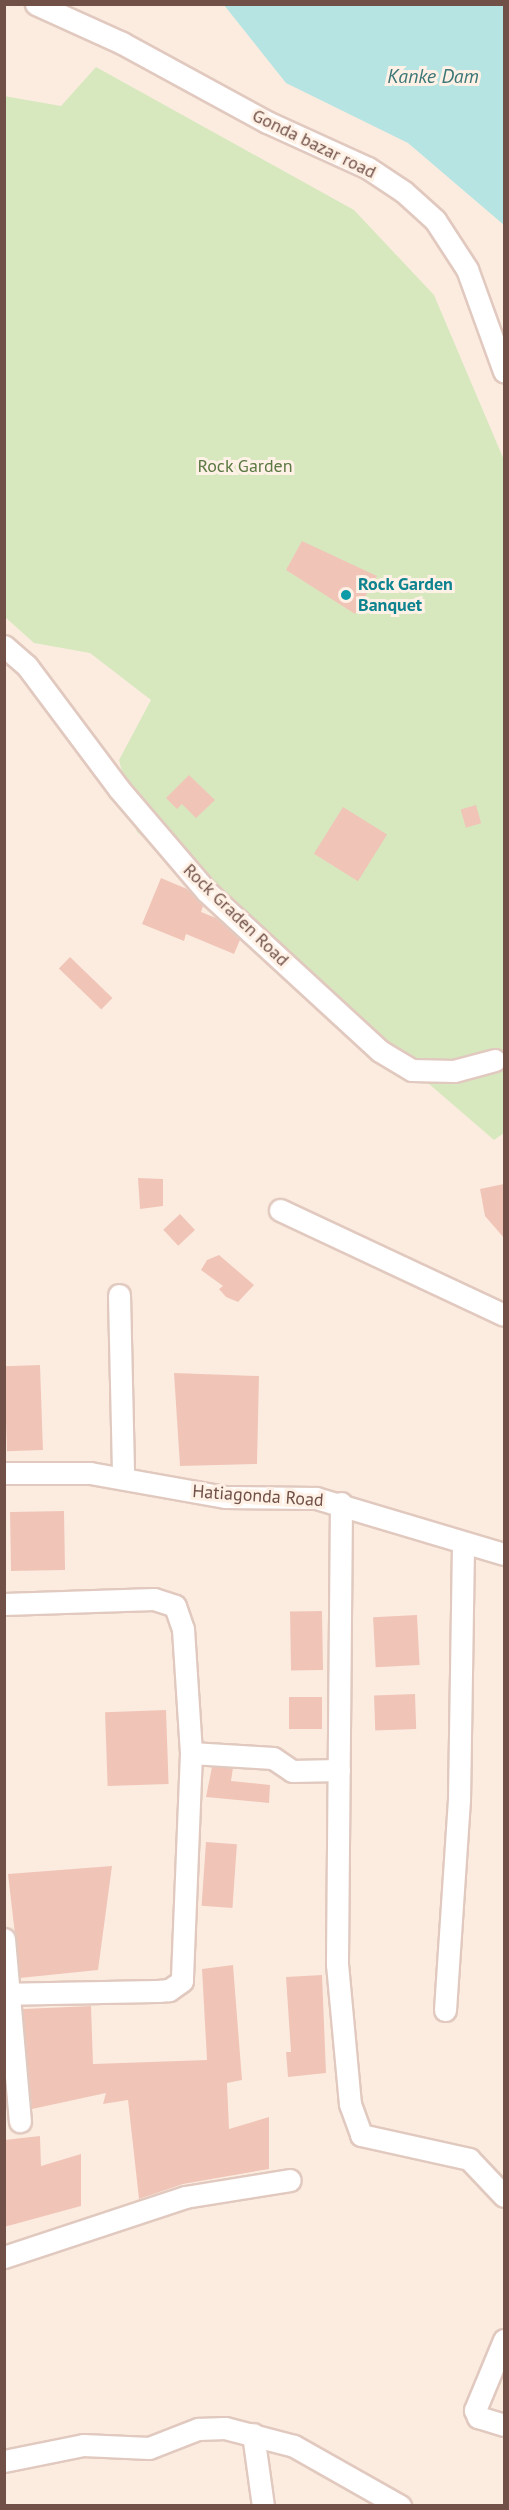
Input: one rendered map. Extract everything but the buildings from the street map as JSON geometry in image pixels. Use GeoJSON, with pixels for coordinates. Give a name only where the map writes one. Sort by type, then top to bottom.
{"type":"FeatureCollection","features":[{"type":"Feature","properties":{"kind":"street","name":"Gonda bazar road"},"geometry":{"type":"LineString","coordinates":[[36,4],[122,43],[267,122],[368,168],[404,192],[435,220],[467,269],[504,371]]}},
{"type":"Feature","properties":{"kind":"street","name":"Rock Graden Road"},"geometry":{"type":"LineString","coordinates":[[4,646],[27,666],[119,789],[206,891],[380,1051],[412,1070],[454,1071],[495,1060]]}},
{"type":"Feature","properties":{"kind":"street"},"geometry":{"type":"LineString","coordinates":[[280,1210],[504,1315]]}},
{"type":"Feature","properties":{"kind":"street"},"geometry":{"type":"LineString","coordinates":[[118,1295],[123,1478]]}},
{"type":"Feature","properties":{"kind":"street","name":"Hatiagonda Road"},"geometry":{"type":"LineString","coordinates":[[4,1473],[90,1473],[225,1497],[288,1495],[341,1503],[463,1544],[504,1554]]}},
{"type":"Feature","properties":{"kind":"street"},"geometry":{"type":"LineString","coordinates":[[341,1503],[337,1964],[350,2104],[356,2128],[364,2136],[469,2159],[504,2196]]}},
{"type":"Feature","properties":{"kind":"street"},"geometry":{"type":"LineString","coordinates":[[445,2010],[459,1800],[463,1544]]}},
{"type":"Feature","properties":{"kind":"street"},"geometry":{"type":"LineString","coordinates":[[4,1604],[154,1599],[175,1606],[183,1629],[191,1753],[182,1981],[169,1990],[158,1991],[7,1994]]}},
{"type":"Feature","properties":{"kind":"street"},"geometry":{"type":"LineString","coordinates":[[191,1753],[273,1758],[292,1771],[339,1770]]}},
{"type":"Feature","properties":{"kind":"street"},"geometry":{"type":"LineString","coordinates":[[4,1939],[7,1994],[20,2121]]}},
{"type":"Feature","properties":{"kind":"street"},"geometry":{"type":"LineString","coordinates":[[4,2257],[185,2197],[290,2180]]}},
{"type":"Feature","properties":{"kind":"street"},"geometry":{"type":"LineString","coordinates":[[504,2340],[475,2410],[478,2417],[504,2425]]}},
{"type":"Feature","properties":{"kind":"street"},"geometry":{"type":"LineString","coordinates":[[4,2461],[83,2445],[150,2448],[204,2428],[253,2434],[294,2446],[400,2505]]}},
{"type":"Feature","properties":{"kind":"street"},"geometry":{"type":"LineString","coordinates":[[253,2434],[263,2505]]}},
{"type":"Feature","properties":{"kind":"green space","name":"Rock Garden"},"geometry":{"type":"Polygon","coordinates":[[[96,67],[354,210],[434,295],[504,460],[504,1133],[494,1140],[137,832],[119,760],[151,700],[90,653],[34,643],[5,617],[4,96],[61,106],[96,67]]]}},
{"type":"Feature","properties":{"kind":"water","name":"Kanke Dam"},"geometry":{"type":"Polygon","coordinates":[[[224,5],[504,5],[504,225],[408,143],[286,83],[224,5]]]}},
{"type":"Feature","properties":{"kind":"place","name":"Rock Garden Banquet"},"geometry":{"type":"Point","coordinates":[346,595]}}]}
